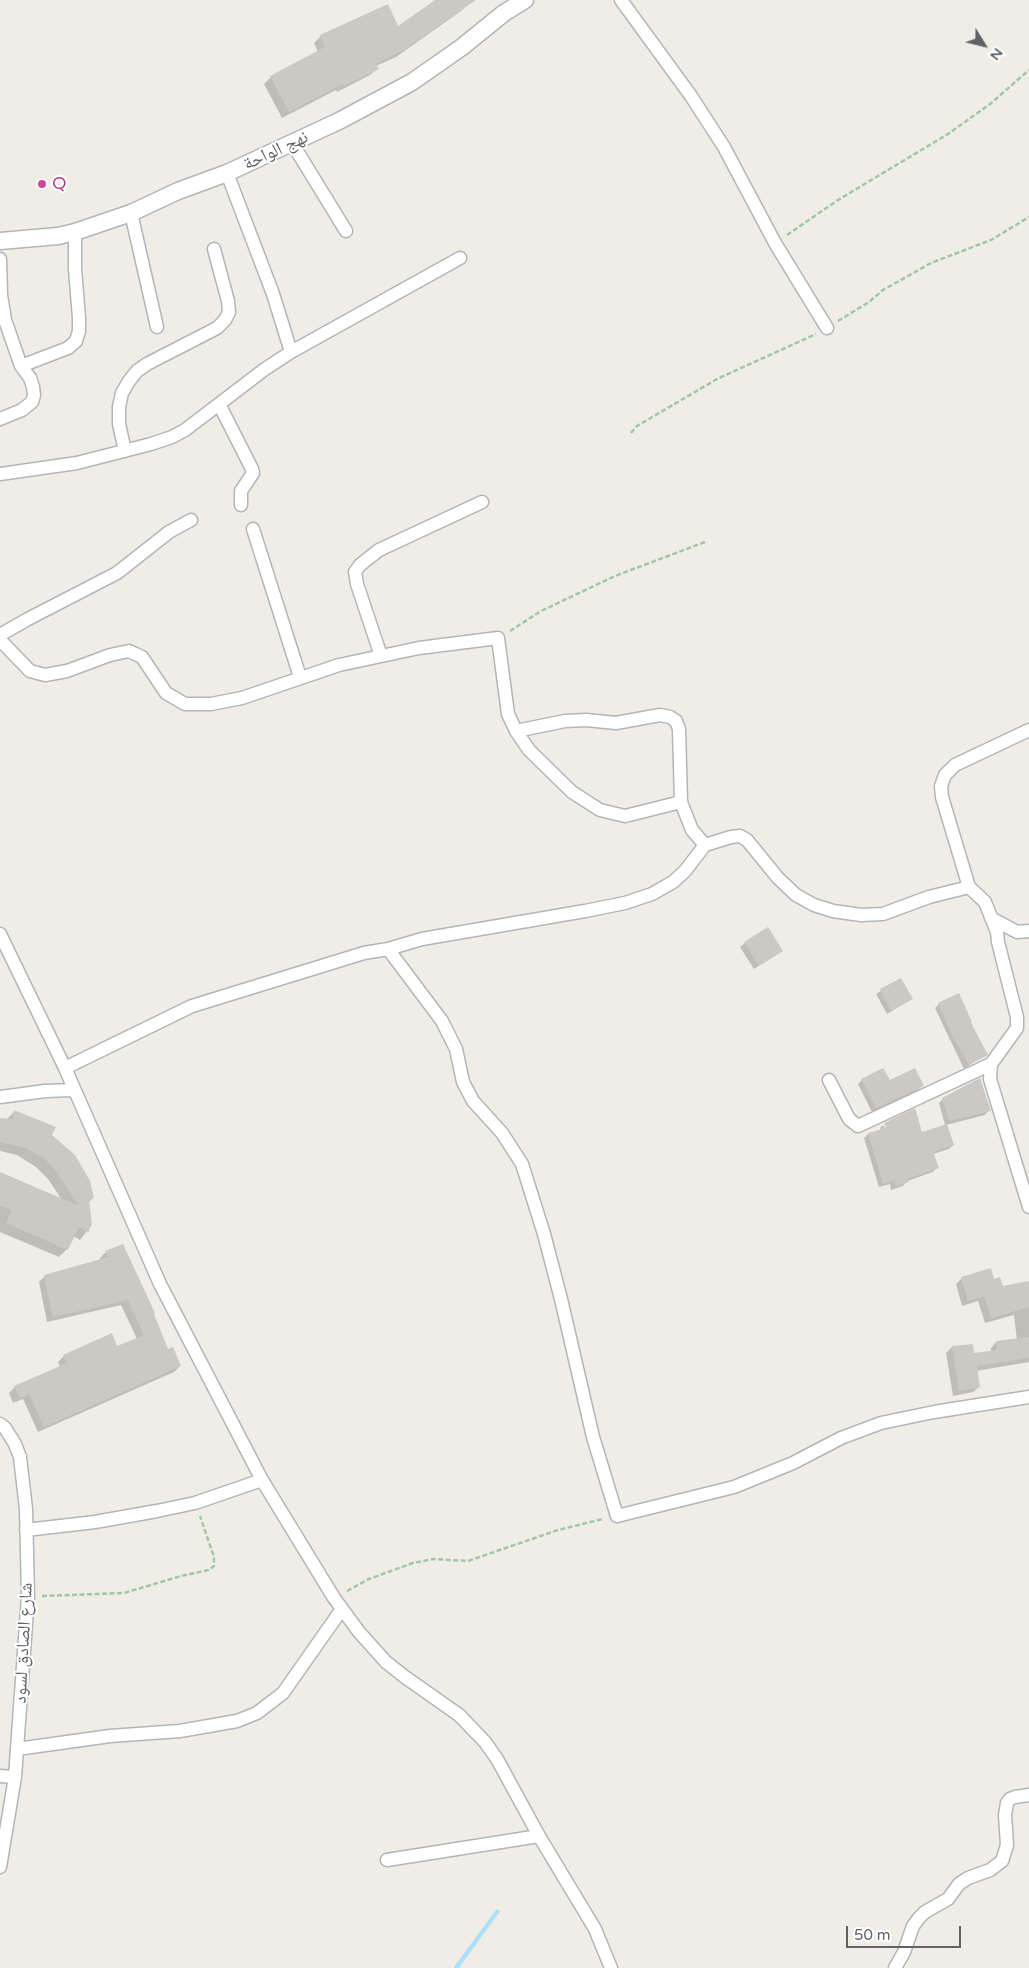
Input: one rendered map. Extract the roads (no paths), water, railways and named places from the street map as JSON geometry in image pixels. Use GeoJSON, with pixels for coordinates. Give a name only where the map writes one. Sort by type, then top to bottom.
{"type":"FeatureCollection","features":[{"type":"Feature","properties":{"kind":"street","name":"نهج الواحة"},"geometry":{"type":"LineString","coordinates":[[0,242],[58,236],[75,232],[131,213],[178,191],[228,173],[340,121],[412,82],[462,47],[504,13],[525,0]]}},
{"type":"Feature","properties":{"kind":"street"},"geometry":{"type":"LineString","coordinates":[[621,0],[691,96],[724,147],[774,243],[827,328]]}},
{"type":"Feature","properties":{"kind":"street"},"geometry":{"type":"LineString","coordinates":[[292,143],[346,231]]}},
{"type":"Feature","properties":{"kind":"street"},"geometry":{"type":"LineString","coordinates":[[228,173],[273,294],[292,352]]}},
{"type":"Feature","properties":{"kind":"street"},"geometry":{"type":"LineString","coordinates":[[131,213],[157,327]]}},
{"type":"Feature","properties":{"kind":"street"},"geometry":{"type":"LineString","coordinates":[[21,366],[68,348],[76,341],[79,324],[75,269],[75,232]]}},
{"type":"Feature","properties":{"kind":"street"},"geometry":{"type":"LineString","coordinates":[[126,451],[119,424],[119,406],[122,393],[129,381],[137,371],[147,364],[217,328],[225,320],[229,312],[228,301],[214,249]]}},
{"type":"Feature","properties":{"kind":"street"},"geometry":{"type":"LineString","coordinates":[[0,474],[78,463],[172,437],[185,430],[292,352],[460,258]]}},
{"type":"Feature","properties":{"kind":"street"},"geometry":{"type":"LineString","coordinates":[[0,259],[1,295],[5,320],[21,366],[30,378],[34,395],[32,402],[22,410],[0,419]]}},
{"type":"Feature","properties":{"kind":"street"},"geometry":{"type":"LineString","coordinates":[[219,404],[252,469],[253,474],[242,491],[241,505]]}},
{"type":"Feature","properties":{"kind":"street"},"geometry":{"type":"LineString","coordinates":[[381,656],[357,584],[355,572],[360,565],[379,550],[482,502]]}},
{"type":"Feature","properties":{"kind":"street"},"geometry":{"type":"LineString","coordinates":[[0,635],[28,618],[117,574],[169,532],[192,520]]}},
{"type":"Feature","properties":{"kind":"street"},"geometry":{"type":"LineString","coordinates":[[253,529],[300,677]]}},
{"type":"Feature","properties":{"kind":"street"},"geometry":{"type":"LineString","coordinates":[[0,640],[30,671],[46,675],[67,671],[110,655],[129,651],[142,657],[166,693],[185,704],[211,704],[242,698],[339,665],[419,648],[498,638],[508,714],[516,731],[529,750],[566,786],[585,802],[600,810],[625,816],[681,802]]}},
{"type":"Feature","properties":{"kind":"street"},"geometry":{"type":"LineString","coordinates":[[516,731],[565,721],[586,720],[616,724],[660,715],[670,717],[676,721],[679,729],[681,802],[692,830],[705,845]]}},
{"type":"Feature","properties":{"kind":"street"},"geometry":{"type":"LineString","coordinates":[[1029,730],[955,765],[945,775],[941,786],[942,797],[969,887],[985,902],[997,932],[1017,1017],[1017,1028],[992,1064],[990,1079],[1029,1207]]}},
{"type":"Feature","properties":{"kind":"street"},"geometry":{"type":"LineString","coordinates":[[65,1068],[192,1006],[364,954],[422,939],[593,910],[625,903],[652,894],[672,882],[685,871],[705,845],[731,837],[740,836],[747,840],[778,878],[796,894],[814,905],[833,911],[861,915],[884,914],[929,897],[969,887]]}},
{"type":"Feature","properties":{"kind":"street"},"geometry":{"type":"LineString","coordinates":[[991,918],[1017,932],[1029,931]]}},
{"type":"Feature","properties":{"kind":"street"},"geometry":{"type":"LineString","coordinates":[[0,934],[65,1068],[160,1284],[262,1480],[334,1598],[359,1632],[386,1662],[459,1715],[476,1731],[497,1759],[539,1836],[595,1929],[610,1968]]}},
{"type":"Feature","properties":{"kind":"street"},"geometry":{"type":"LineString","coordinates":[[388,949],[442,1021],[456,1049],[463,1082],[473,1101],[502,1133],[522,1164],[559,1289],[593,1437],[617,1516],[734,1487],[793,1463],[841,1438],[882,1424],[934,1412],[1029,1397]]}},
{"type":"Feature","properties":{"kind":"street"},"geometry":{"type":"LineString","coordinates":[[829,1080],[850,1119],[858,1126],[992,1064]]}},
{"type":"Feature","properties":{"kind":"street"},"geometry":{"type":"LineString","coordinates":[[0,1097],[46,1091],[74,1090]]}},
{"type":"Feature","properties":{"kind":"street","name":"شارع الصادق لسود"},"geometry":{"type":"LineString","coordinates":[[0,1424],[10,1436],[20,1457],[26,1509],[28,1596],[15,1777],[0,1867]]}},
{"type":"Feature","properties":{"kind":"street"},"geometry":{"type":"LineString","coordinates":[[26,1530],[95,1522],[195,1503],[262,1480]]}},
{"type":"Feature","properties":{"kind":"street"},"geometry":{"type":"LineString","coordinates":[[17,1749],[110,1736],[180,1731],[237,1721],[284,1693],[342,1609]]}},
{"type":"Feature","properties":{"kind":"street"},"geometry":{"type":"LineString","coordinates":[[0,1776],[15,1777]]}},
{"type":"Feature","properties":{"kind":"street"},"geometry":{"type":"LineString","coordinates":[[895,1968],[904,1952],[913,1926],[925,1912],[948,1899],[959,1884],[968,1878],[990,1870],[1002,1861],[1007,1845],[1005,1815],[1007,1803],[1015,1797],[1029,1796]]}},
{"type":"Feature","properties":{"kind":"street"},"geometry":{"type":"LineString","coordinates":[[387,1860],[539,1836]]}},
{"type":"Feature","properties":{"kind":"waterway"},"geometry":{"type":"LineString","coordinates":[[456,1968],[497,1912]]}},
{"type":"Feature","properties":{"kind":"place","name":"Q"},"geometry":{"type":"Point","coordinates":[42,184]}}]}
